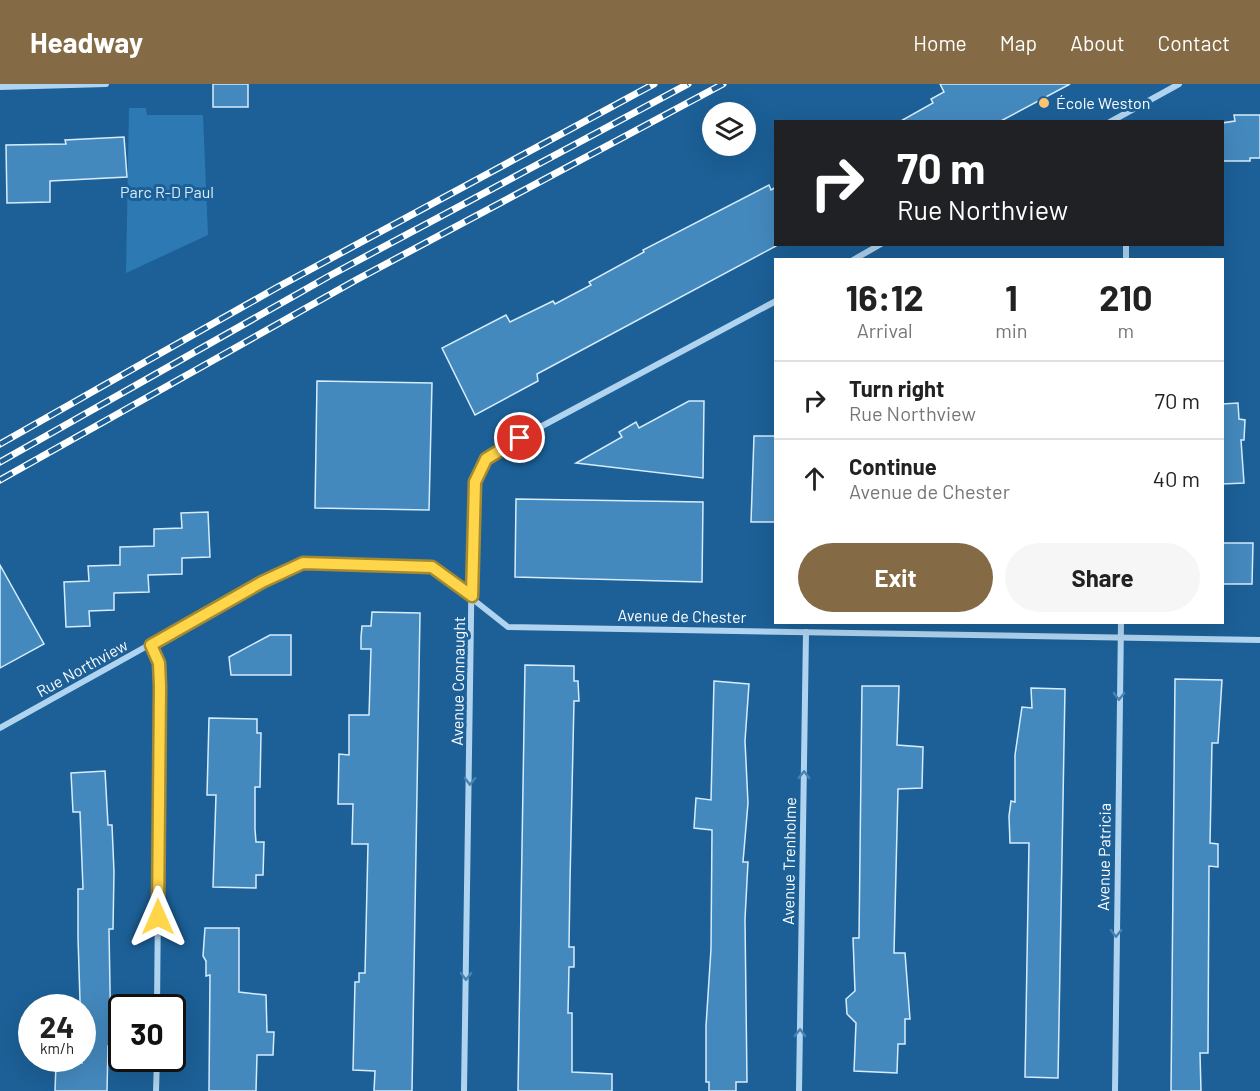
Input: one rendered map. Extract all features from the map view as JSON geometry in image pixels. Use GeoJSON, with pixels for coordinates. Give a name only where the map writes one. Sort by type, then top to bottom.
{"type":"FeatureCollection","features":[{"type":"Feature","properties":{"kind":"street"},"geometry":{"type":"LineString","coordinates":[[0,87],[106,84]]}},
{"type":"Feature","properties":{"kind":"street"},"geometry":{"type":"LineString","coordinates":[[1114,120],[1179,84]]}},
{"type":"Feature","properties":{"kind":"street"},"geometry":{"type":"LineString","coordinates":[[856,258],[878,246]]}},
{"type":"Feature","properties":{"kind":"street","name":"Avenue Connaught"},"geometry":{"type":"LineString","coordinates":[[464,1091],[475,482],[486,459],[501,448],[774,302]]}},
{"type":"Feature","properties":{"kind":"street","name":"Avenue de Chester"},"geometry":{"type":"LineString","coordinates":[[303,563],[432,567],[472,596],[508,627],[1260,640]]}},
{"type":"Feature","properties":{"kind":"street","name":"Rue Northview"},"geometry":{"type":"LineString","coordinates":[[0,728],[262,582],[303,563]]}},
{"type":"Feature","properties":{"kind":"street","name":"Avenue Patricia"},"geometry":{"type":"LineString","coordinates":[[1115,1091],[1121,624]]}},
{"type":"Feature","properties":{"kind":"street","name":"Avenue Trenholme"},"geometry":{"type":"LineString","coordinates":[[799,1091],[806,632]]}},
{"type":"Feature","properties":{"kind":"street"},"geometry":{"type":"LineString","coordinates":[[151,645],[159,663],[160,686],[157,994]]}},
{"type":"Feature","properties":{"kind":"street"},"geometry":{"type":"LineString","coordinates":[[156,1091],[157,1072]]}},
{"type":"Feature","properties":{"kind":"green space","name":"Parc R-D Paul"},"geometry":{"type":"Polygon","coordinates":[[[129,108],[146,108],[147,115],[203,115],[208,235],[126,273],[129,108]]]}},
{"type":"Feature","properties":{"kind":"building"},"geometry":{"type":"Polygon","coordinates":[[[213,84],[248,84],[248,107],[213,107],[213,84]]]}},
{"type":"Feature","properties":{"kind":"building"},"geometry":{"type":"Polygon","coordinates":[[[940,84],[1070,84],[1003,120],[903,120],[933,103],[931,99],[944,92],[940,84]]]}},
{"type":"Feature","properties":{"kind":"building"},"geometry":{"type":"Polygon","coordinates":[[[1234,115],[1260,115],[1260,158],[1250,158],[1250,161],[1224,161],[1224,123],[1235,121],[1234,115]]]}},
{"type":"Feature","properties":{"kind":"building"},"geometry":{"type":"Polygon","coordinates":[[[124,137],[127,177],[50,181],[50,202],[7,203],[6,145],[66,144],[65,140],[124,137]]]}},
{"type":"Feature","properties":{"kind":"building"},"geometry":{"type":"Polygon","coordinates":[[[769,185],[771,190],[774,188],[774,246],[776,246],[537,374],[538,381],[475,415],[442,348],[506,315],[510,322],[553,301],[555,304],[591,285],[589,282],[644,252],[643,250],[769,185]]]}},
{"type":"Feature","properties":{"kind":"building"},"geometry":{"type":"Polygon","coordinates":[[[317,381],[432,383],[429,510],[315,508],[317,381]]]}},
{"type":"Feature","properties":{"kind":"building"},"geometry":{"type":"Polygon","coordinates":[[[689,401],[704,401],[703,478],[576,463],[622,437],[619,432],[636,422],[639,428],[689,401]]]}},
{"type":"Feature","properties":{"kind":"building"},"geometry":{"type":"Polygon","coordinates":[[[1238,403],[1239,419],[1245,420],[1244,440],[1241,440],[1244,483],[1224,484],[1224,404],[1238,403]]]}},
{"type":"Feature","properties":{"kind":"building"},"geometry":{"type":"Polygon","coordinates":[[[754,436],[774,436],[774,522],[751,522],[754,436]]]}},
{"type":"Feature","properties":{"kind":"building"},"geometry":{"type":"Polygon","coordinates":[[[516,499],[703,502],[702,582],[515,577],[516,499]]]}},
{"type":"Feature","properties":{"kind":"building"},"geometry":{"type":"Polygon","coordinates":[[[208,512],[210,557],[182,558],[182,574],[148,575],[149,592],[114,593],[114,610],[89,611],[90,626],[66,627],[64,582],[89,581],[88,566],[120,565],[120,547],[154,546],[154,529],[182,528],[181,513],[208,512]]]}},
{"type":"Feature","properties":{"kind":"building"},"geometry":{"type":"Polygon","coordinates":[[[1224,543],[1253,543],[1252,584],[1224,584],[1224,543]]]}},
{"type":"Feature","properties":{"kind":"building"},"geometry":{"type":"Polygon","coordinates":[[[0,565],[44,644],[0,668],[0,565]]]}},
{"type":"Feature","properties":{"kind":"building"},"geometry":{"type":"Polygon","coordinates":[[[372,612],[420,613],[412,1091],[374,1091],[375,1071],[353,1070],[355,982],[359,982],[359,973],[365,973],[368,844],[352,844],[353,804],[338,804],[339,754],[349,755],[349,715],[369,715],[371,649],[361,649],[361,637],[362,626],[371,626],[372,612]]]}},
{"type":"Feature","properties":{"kind":"building"},"geometry":{"type":"Polygon","coordinates":[[[270,635],[291,635],[291,675],[231,675],[229,657],[270,635]]]}},
{"type":"Feature","properties":{"kind":"building"},"geometry":{"type":"Polygon","coordinates":[[[525,665],[574,666],[574,681],[578,681],[579,701],[574,701],[570,881],[569,947],[574,947],[574,967],[569,967],[568,1013],[572,1013],[572,1072],[612,1074],[612,1091],[518,1091],[525,665]]]}},
{"type":"Feature","properties":{"kind":"building"},"geometry":{"type":"Polygon","coordinates":[[[1175,679],[1222,680],[1218,743],[1212,743],[1210,843],[1218,844],[1218,867],[1209,866],[1208,1053],[1200,1053],[1201,1091],[1171,1091],[1175,679]]]}},
{"type":"Feature","properties":{"kind":"building"},"geometry":{"type":"Polygon","coordinates":[[[714,681],[749,684],[745,741],[748,803],[743,862],[748,862],[745,919],[747,1082],[736,1082],[736,1091],[709,1091],[709,1082],[706,1082],[706,1026],[711,949],[712,830],[694,828],[696,798],[711,800],[714,681]]]}},
{"type":"Feature","properties":{"kind":"building"},"geometry":{"type":"Polygon","coordinates":[[[862,686],[899,686],[897,745],[923,747],[922,788],[898,789],[894,953],[905,953],[910,1019],[905,1019],[905,1044],[898,1044],[897,1073],[854,1071],[856,1023],[847,1014],[846,999],[855,991],[853,938],[859,938],[862,686]]]}},
{"type":"Feature","properties":{"kind":"building"},"geometry":{"type":"Polygon","coordinates":[[[1031,688],[1065,689],[1058,1078],[1025,1077],[1029,843],[1010,843],[1009,816],[1011,801],[1015,802],[1015,755],[1022,707],[1032,708],[1031,688]]]}},
{"type":"Feature","properties":{"kind":"building"},"geometry":{"type":"Polygon","coordinates":[[[209,718],[257,719],[257,733],[261,733],[260,787],[255,787],[255,829],[256,842],[264,842],[263,875],[256,875],[256,888],[213,887],[216,795],[207,795],[209,718]]]}},
{"type":"Feature","properties":{"kind":"building"},"geometry":{"type":"Polygon","coordinates":[[[105,771],[108,825],[112,825],[113,929],[109,929],[110,994],[108,994],[107,1091],[55,1091],[56,1072],[96,1072],[96,994],[80,994],[78,889],[83,889],[80,812],[73,812],[71,773],[105,771]]]}},
{"type":"Feature","properties":{"kind":"building"},"geometry":{"type":"Polygon","coordinates":[[[205,928],[239,928],[239,992],[266,995],[267,1032],[274,1032],[273,1055],[257,1055],[256,1091],[209,1091],[210,975],[206,976],[206,961],[203,956],[205,928]]]}},
{"type":"Feature","properties":{"kind":"railway"},"geometry":{"type":"LineString","coordinates":[[0,444],[276,288],[654,84]]}},
{"type":"Feature","properties":{"kind":"railway"},"geometry":{"type":"LineString","coordinates":[[0,462],[331,275],[688,84]]}},
{"type":"Feature","properties":{"kind":"railway"},"geometry":{"type":"LineString","coordinates":[[0,480],[356,280],[723,84]]}},
{"type":"Feature","properties":{"kind":"place","name":"École Weston"},"geometry":{"type":"Point","coordinates":[1044,103]}},
{"type":"Feature","properties":{"kind":"route"},"geometry":{"type":"LineString","coordinates":[[158,917],[160,686],[159,663],[151,645],[262,582],[303,563],[432,567],[472,596],[475,482],[486,459],[520,438]]}}]}
